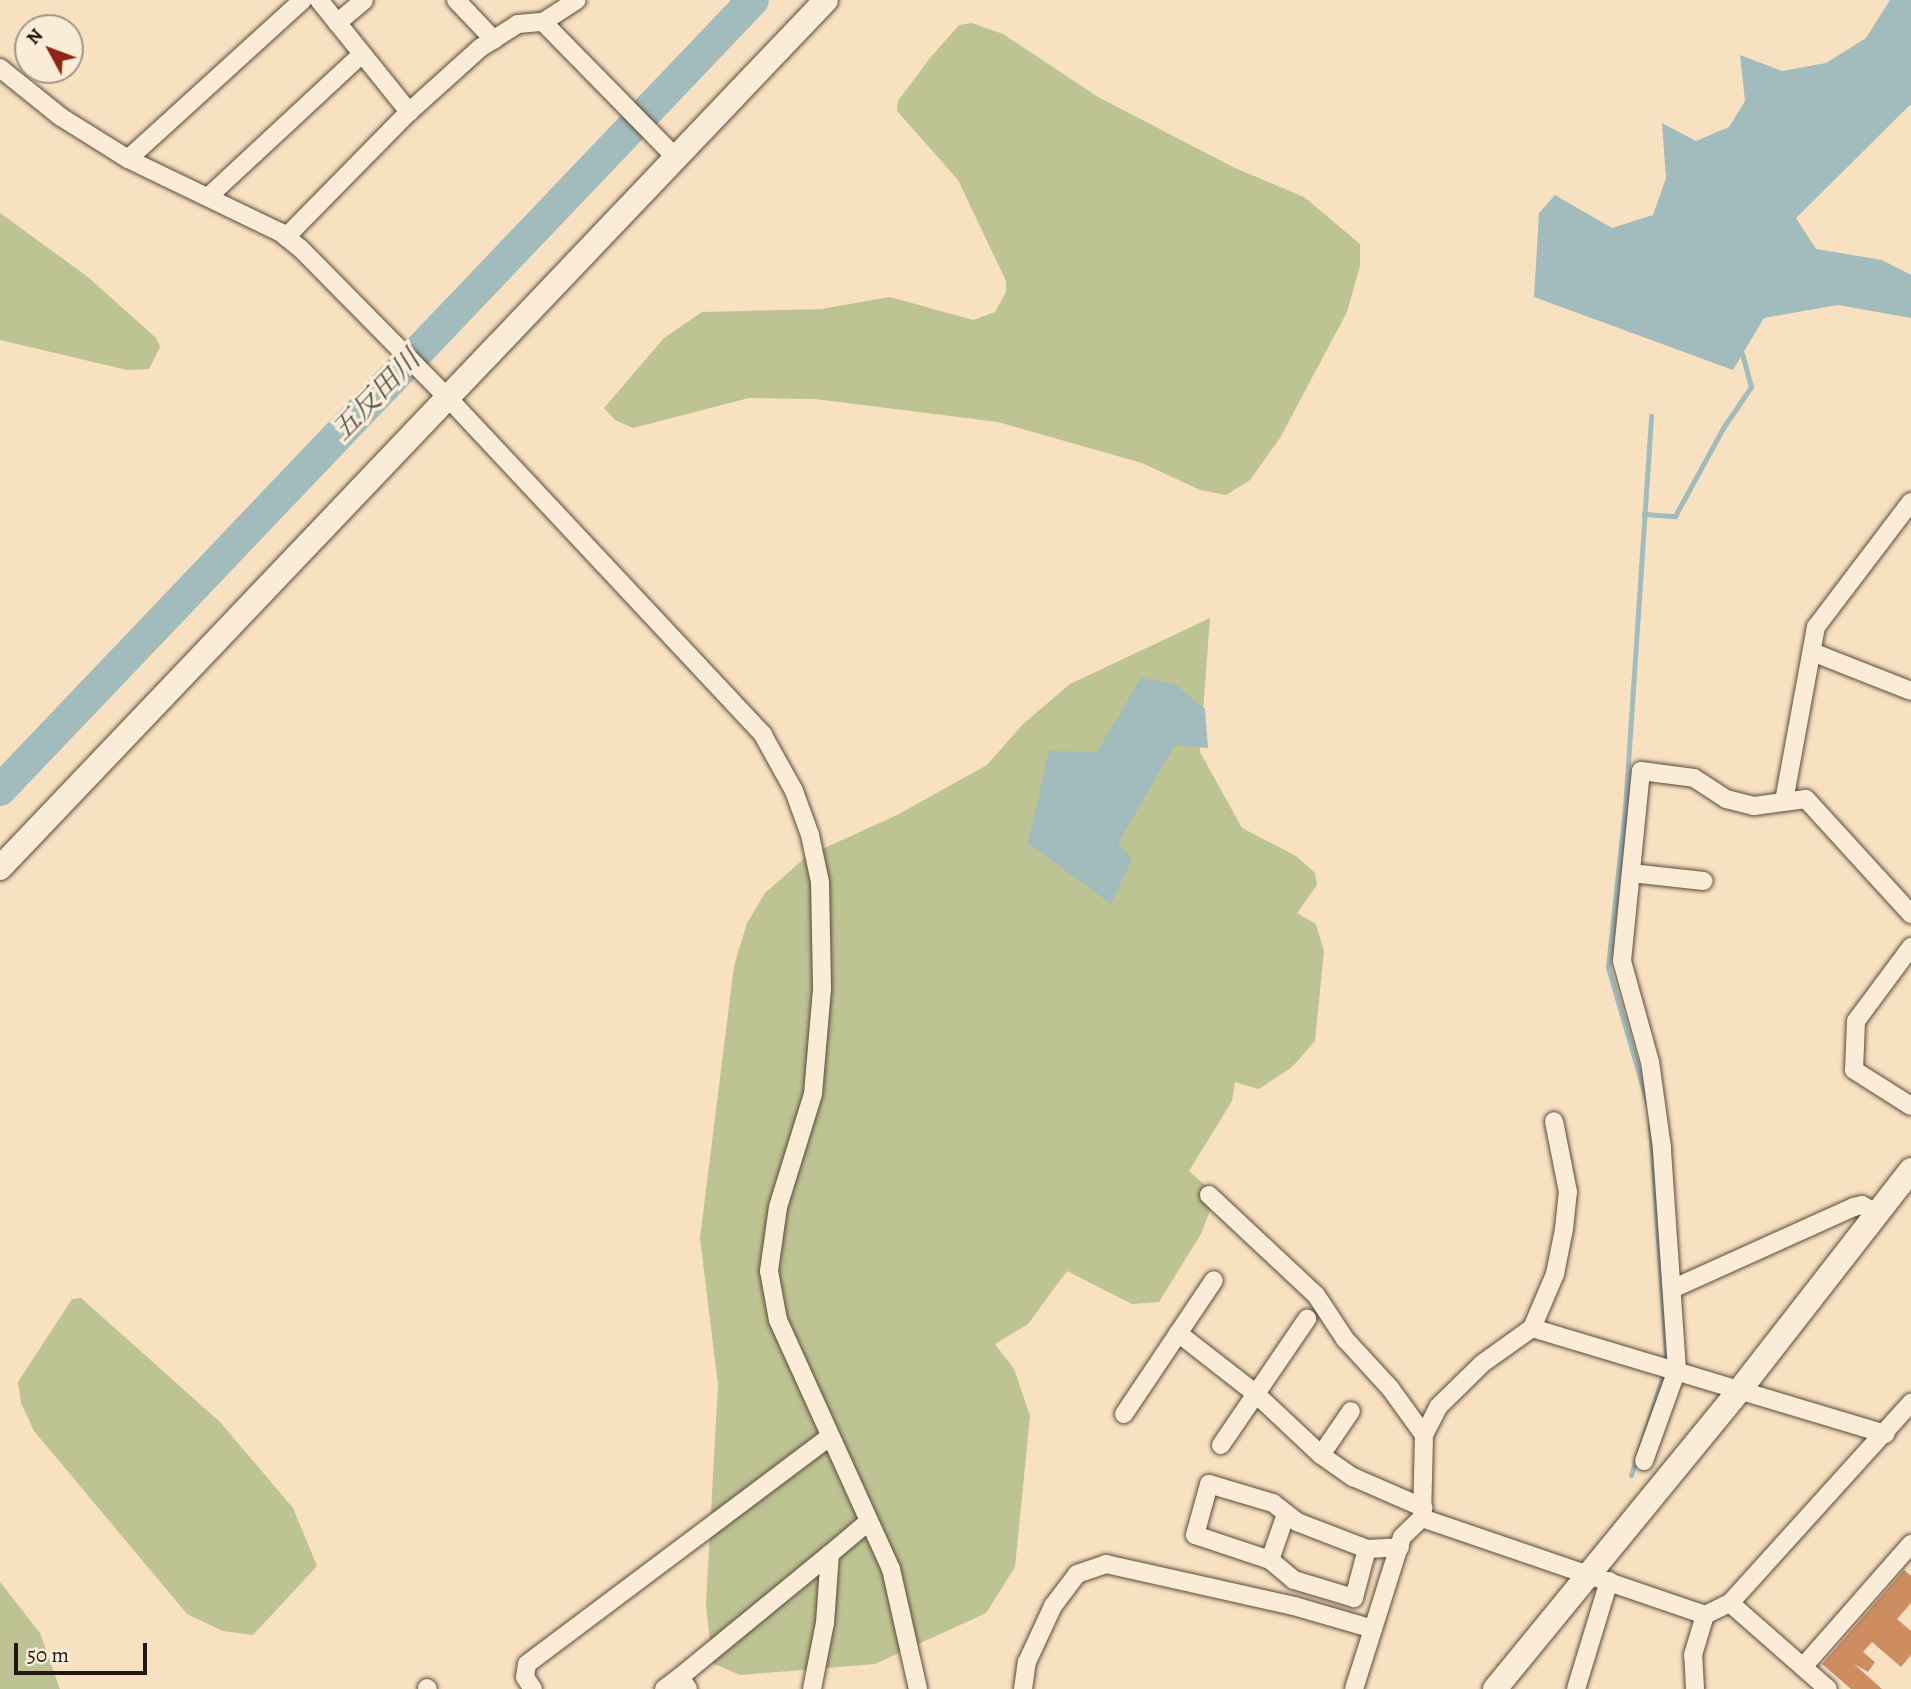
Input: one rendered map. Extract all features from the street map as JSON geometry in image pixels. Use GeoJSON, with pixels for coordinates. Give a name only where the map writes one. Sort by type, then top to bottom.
{"type":"FeatureCollection","features":[{"type":"Feature","properties":{"kind":"street"},"geometry":{"type":"LineString","coordinates":[[128,159],[303,0]]}},
{"type":"Feature","properties":{"kind":"street"},"geometry":{"type":"LineString","coordinates":[[319,0],[409,112]]}},
{"type":"Feature","properties":{"kind":"street"},"geometry":{"type":"LineString","coordinates":[[337,23],[364,0]]}},
{"type":"Feature","properties":{"kind":"street"},"geometry":{"type":"LineString","coordinates":[[456,0],[494,40]]}},
{"type":"Feature","properties":{"kind":"street"},"geometry":{"type":"LineString","coordinates":[[286,237],[409,112],[494,40],[519,24],[543,22],[577,0]]}},
{"type":"Feature","properties":{"kind":"street"},"geometry":{"type":"LineString","coordinates":[[0,868],[827,0]]}},
{"type":"Feature","properties":{"kind":"street"},"geometry":{"type":"LineString","coordinates":[[543,22],[676,158]]}},
{"type":"Feature","properties":{"kind":"street"},"geometry":{"type":"LineString","coordinates":[[208,197],[362,55]]}},
{"type":"Feature","properties":{"kind":"street"},"geometry":{"type":"LineString","coordinates":[[0,68],[61,117],[128,159],[286,237],[321,267],[449,399],[763,735],[794,791],[810,835],[820,882],[822,989],[813,1094],[778,1207],[769,1270],[778,1320],[828,1438],[891,1569],[919,1689]]}},
{"type":"Feature","properties":{"kind":"street"},"geometry":{"type":"LineString","coordinates":[[1784,801],[1816,627],[1911,502]]}},
{"type":"Feature","properties":{"kind":"street"},"geometry":{"type":"LineString","coordinates":[[1812,652],[1911,691]]}},
{"type":"Feature","properties":{"kind":"street"},"geometry":{"type":"LineString","coordinates":[[1644,1461],[1668,1368],[1672,1289],[1662,1148],[1650,1062],[1622,961],[1641,771],[1694,778],[1726,799],[1754,806],[1806,799],[1911,914]]}},
{"type":"Feature","properties":{"kind":"street"},"geometry":{"type":"LineString","coordinates":[[1630,873],[1704,881]]}},
{"type":"Feature","properties":{"kind":"street"},"geometry":{"type":"LineString","coordinates":[[1911,947],[1857,1021],[1854,1070],[1911,1107]]}},
{"type":"Feature","properties":{"kind":"street"},"geometry":{"type":"LineString","coordinates":[[1354,1689],[1402,1537],[1423,1513],[1424,1435],[1437,1407],[1483,1363],[1532,1328],[1556,1274],[1568,1192],[1554,1121]]}},
{"type":"Feature","properties":{"kind":"street"},"geometry":{"type":"LineString","coordinates":[[1495,1689],[1599,1578],[1739,1391],[1911,1170]]}},
{"type":"Feature","properties":{"kind":"street"},"geometry":{"type":"LineString","coordinates":[[1209,1195],[1316,1296],[1345,1339],[1390,1388],[1424,1435]]}},
{"type":"Feature","properties":{"kind":"street"},"geometry":{"type":"LineString","coordinates":[[1672,1289],[1854,1207],[1862,1205],[1878,1214]]}},
{"type":"Feature","properties":{"kind":"street"},"geometry":{"type":"LineString","coordinates":[[1124,1414],[1214,1280]]}},
{"type":"Feature","properties":{"kind":"street"},"geometry":{"type":"LineString","coordinates":[[1221,1444],[1307,1319]]}},
{"type":"Feature","properties":{"kind":"street"},"geometry":{"type":"LineString","coordinates":[[1532,1328],[1885,1434]]}},
{"type":"Feature","properties":{"kind":"street"},"geometry":{"type":"LineString","coordinates":[[1178,1333],[1256,1394],[1321,1455],[1353,1477],[1423,1513],[1705,1615],[1730,1603],[1911,1403]]}},
{"type":"Feature","properties":{"kind":"street"},"geometry":{"type":"LineString","coordinates":[[1321,1455],[1351,1411]]}},
{"type":"Feature","properties":{"kind":"street"},"geometry":{"type":"LineString","coordinates":[[533,1689],[525,1677],[527,1664],[828,1438]]}},
{"type":"Feature","properties":{"kind":"street"},"geometry":{"type":"LineString","coordinates":[[1367,1549],[1354,1598],[1294,1580],[1270,1560],[1195,1535],[1209,1484],[1273,1503],[1286,1514],[1367,1549],[1400,1547]]}},
{"type":"Feature","properties":{"kind":"street"},"geometry":{"type":"LineString","coordinates":[[1270,1560],[1286,1514]]}},
{"type":"Feature","properties":{"kind":"street"},"geometry":{"type":"LineString","coordinates":[[664,1689],[684,1683],[869,1521]]}},
{"type":"Feature","properties":{"kind":"street"},"geometry":{"type":"LineString","coordinates":[[1803,1667],[1911,1544]]}},
{"type":"Feature","properties":{"kind":"street"},"geometry":{"type":"LineString","coordinates":[[812,1689],[825,1623],[830,1554]]}},
{"type":"Feature","properties":{"kind":"street"},"geometry":{"type":"LineString","coordinates":[[1023,1689],[1027,1662],[1053,1606],[1077,1574],[1106,1564],[1294,1606],[1373,1629]]}},
{"type":"Feature","properties":{"kind":"street"},"geometry":{"type":"LineString","coordinates":[[1576,1689],[1599,1578]]}},
{"type":"Feature","properties":{"kind":"street"},"geometry":{"type":"LineString","coordinates":[[1730,1603],[1828,1689]]}},
{"type":"Feature","properties":{"kind":"street"},"geometry":{"type":"LineString","coordinates":[[1695,1689],[1693,1655],[1705,1615]]}},
{"type":"Feature","properties":{"kind":"green space"},"geometry":{"type":"Polygon","coordinates":[[[972,23],[1003,34],[1098,97],[1235,168],[1304,197],[1360,244],[1360,266],[1347,312],[1280,438],[1250,480],[1226,495],[1200,490],[1142,463],[998,422],[815,399],[749,398],[633,428],[615,420],[604,408],[664,338],[702,312],[821,309],[890,297],[973,320],[995,312],[1006,292],[1006,281],[958,180],[897,111],[898,101],[930,58],[959,25],[972,23]]]}},
{"type":"Feature","properties":{"kind":"green space"},"geometry":{"type":"Polygon","coordinates":[[[0,213],[88,277],[156,338],[160,347],[149,369],[127,370],[0,340],[0,213]]]}},
{"type":"Feature","properties":{"kind":"green space"},"geometry":{"type":"Polygon","coordinates":[[[1210,618],[1200,752],[1242,828],[1296,856],[1315,873],[1317,885],[1297,913],[1316,924],[1324,951],[1315,1041],[1292,1067],[1259,1089],[1235,1082],[1232,1101],[1189,1171],[1216,1195],[1201,1234],[1159,1302],[1132,1304],[1067,1271],[1028,1324],[995,1344],[1014,1369],[1030,1416],[1015,1567],[986,1613],[875,1664],[740,1675],[712,1663],[706,1604],[718,1385],[700,1238],[734,966],[747,923],[765,893],[807,856],[897,815],[987,765],[1023,724],[1070,684],[1210,618]]]}},
{"type":"Feature","properties":{"kind":"green space"},"geometry":{"type":"Polygon","coordinates":[[[81,1298],[220,1422],[293,1508],[317,1566],[253,1635],[223,1631],[187,1614],[34,1431],[21,1403],[18,1382],[72,1299],[81,1298]]]}},
{"type":"Feature","properties":{"kind":"green space"},"geometry":{"type":"Polygon","coordinates":[[[0,1582],[40,1633],[60,1689],[0,1689],[0,1582]]]}},
{"type":"Feature","properties":{"kind":"water"},"geometry":{"type":"Polygon","coordinates":[[[1890,0],[1911,0],[1911,104],[1796,218],[1816,249],[1882,260],[1911,275],[1911,318],[1838,305],[1764,318],[1733,370],[1534,297],[1539,213],[1555,195],[1612,228],[1653,215],[1666,178],[1662,123],[1696,141],[1729,127],[1745,101],[1740,55],[1782,71],[1826,63],[1866,38],[1890,0]]]}},
{"type":"Feature","properties":{"kind":"water"},"geometry":{"type":"Polygon","coordinates":[[[1141,678],[1175,684],[1205,709],[1208,748],[1175,745],[1118,843],[1132,859],[1111,904],[1028,843],[1049,751],[1097,752],[1141,678]]]}},
{"type":"Feature","properties":{"kind":"building"},"geometry":{"type":"Polygon","coordinates":[[[1904,1570],[1911,1576],[1911,1603],[1897,1619],[1911,1631],[1911,1655],[1901,1667],[1872,1642],[1863,1652],[1875,1662],[1868,1672],[1854,1664],[1882,1689],[1851,1689],[1822,1664],[1904,1570]]]}},
{"type":"Feature","properties":{"kind":"waterway","name":"五反田川"},"geometry":{"type":"LineString","coordinates":[[0,790],[753,0]]}},
{"type":"Feature","properties":{"kind":"waterway"},"geometry":{"type":"LineString","coordinates":[[1644,514],[1675,516],[1723,428],[1751,387],[1742,354]]}},
{"type":"Feature","properties":{"kind":"waterway"},"geometry":{"type":"LineString","coordinates":[[1648,1105],[1608,967],[1625,809],[1651,416]]}},
{"type":"Feature","properties":{"kind":"waterway"},"geometry":{"type":"LineString","coordinates":[[1631,1475],[1663,1376],[1666,1354],[1650,1125]]}}]}
